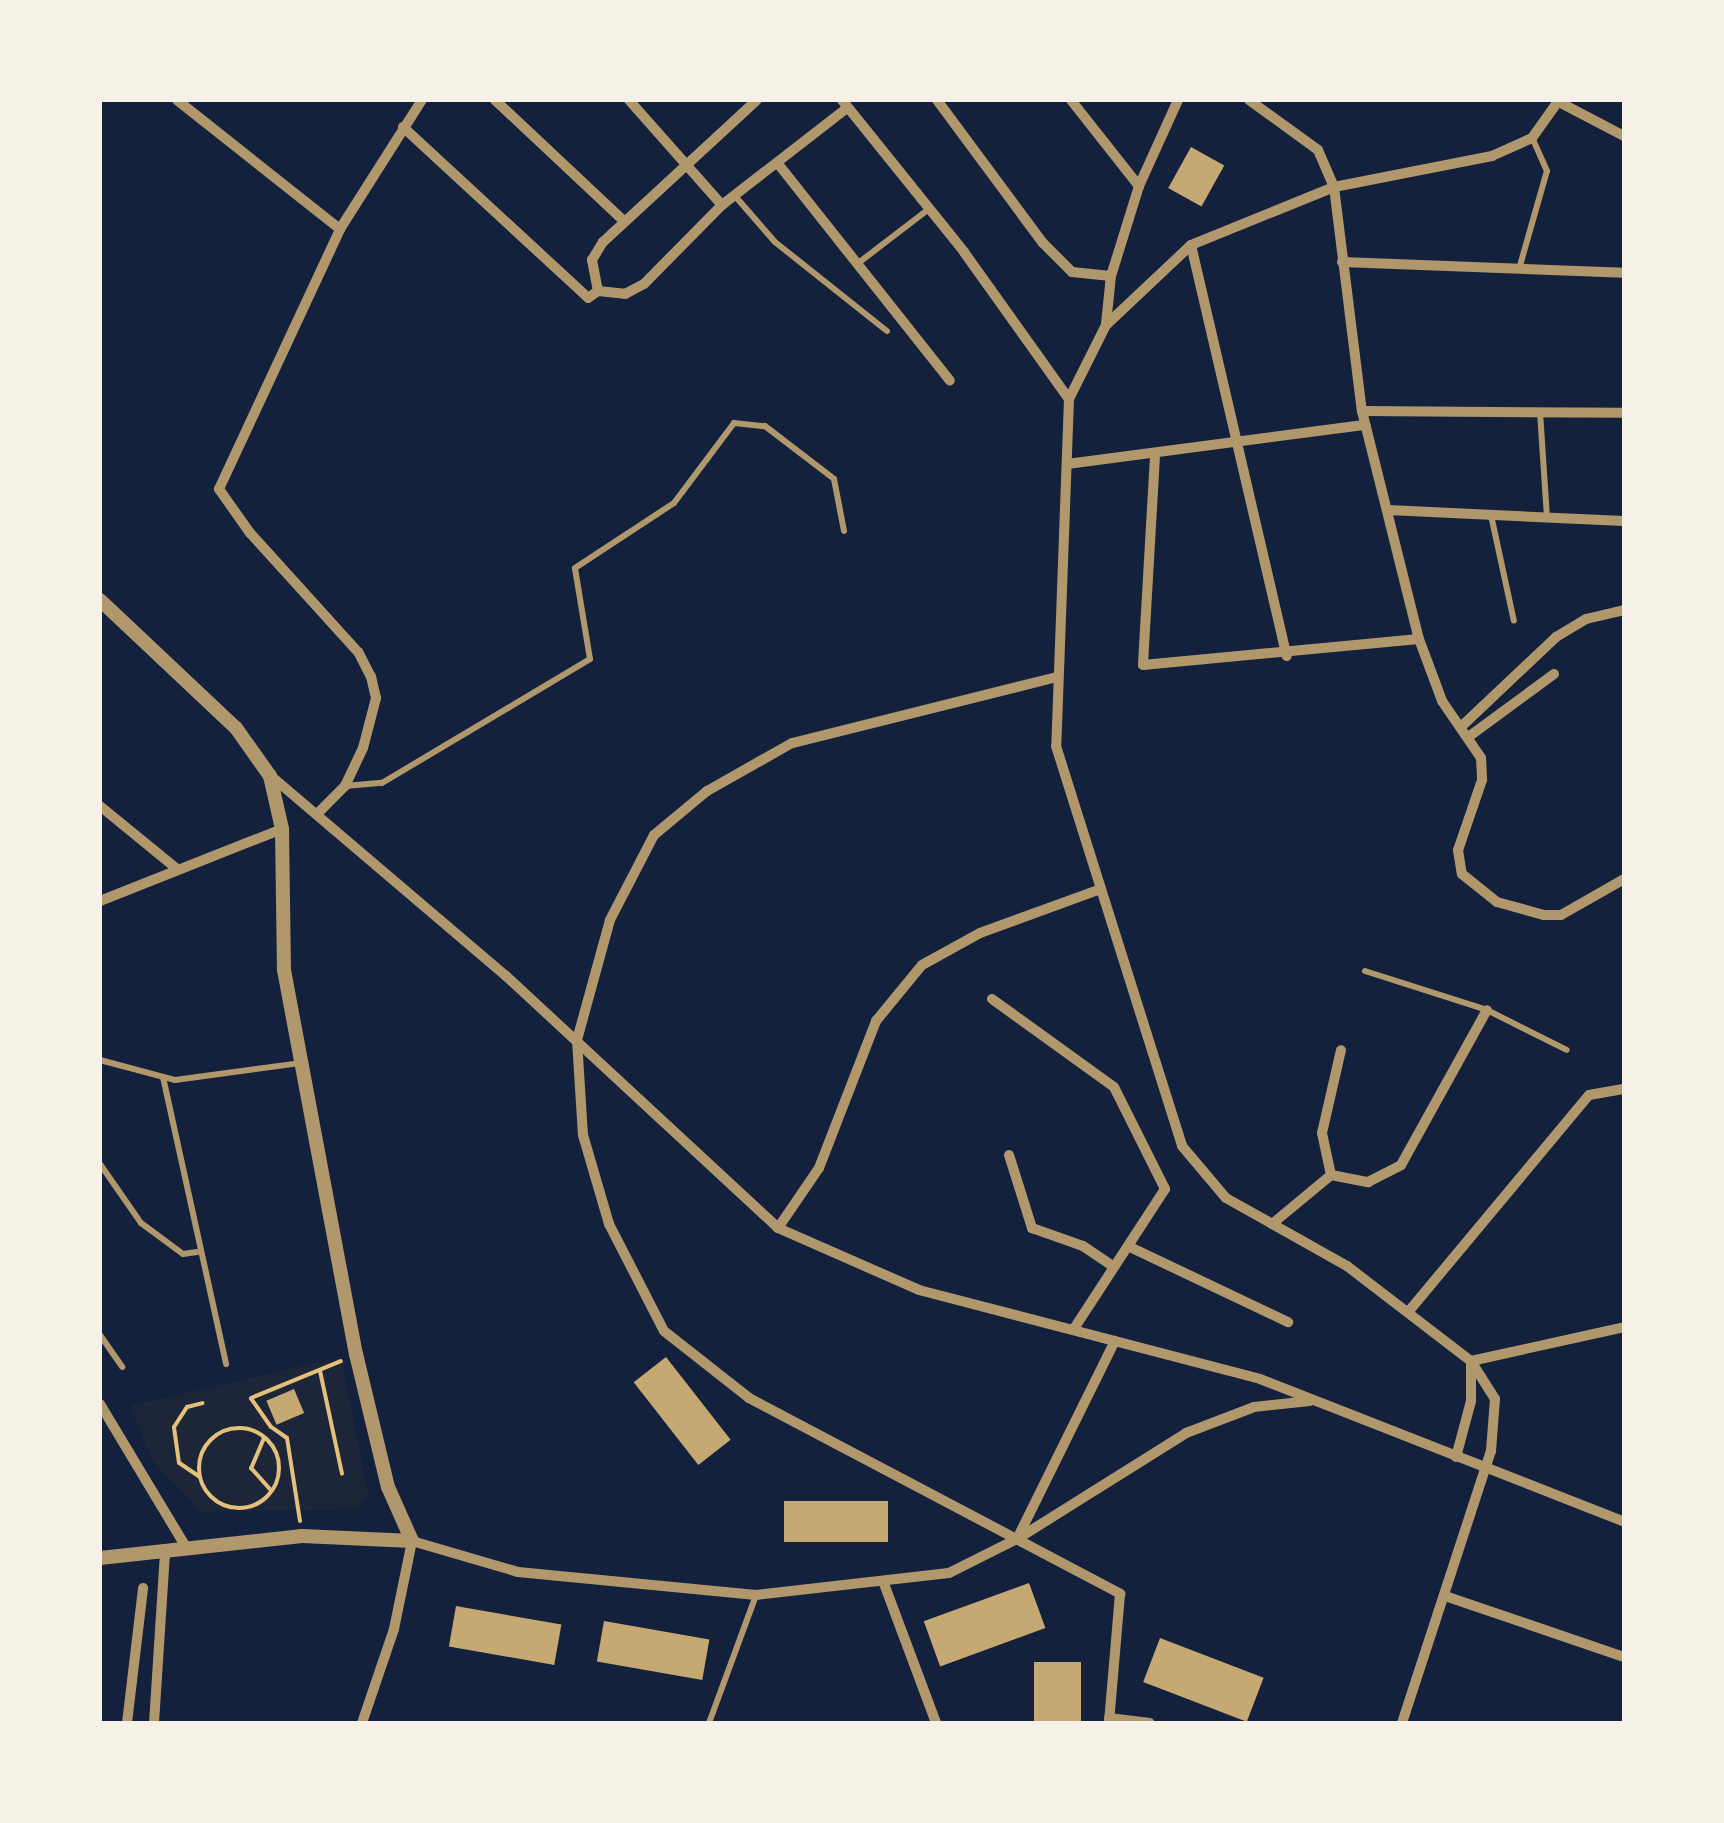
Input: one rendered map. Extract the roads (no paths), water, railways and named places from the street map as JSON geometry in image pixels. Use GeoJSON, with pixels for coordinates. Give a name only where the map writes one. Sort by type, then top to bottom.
{"type":"FeatureCollection","features":[{"type":"Feature","properties":{"kind":"street"},"geometry":{"type":"LineString","coordinates":[[177,100],[340,229]]}},
{"type":"Feature","properties":{"kind":"street"},"geometry":{"type":"LineString","coordinates":[[319,812],[346,786],[372,721],[371,677],[358,652],[250,533],[219,489],[340,229],[422,100]]}},
{"type":"Feature","properties":{"kind":"street"},"geometry":{"type":"LineString","coordinates":[[495,100],[624,221]]}},
{"type":"Feature","properties":{"kind":"street"},"geometry":{"type":"LineString","coordinates":[[629,100],[722,206]]}},
{"type":"Feature","properties":{"kind":"street"},"geometry":{"type":"LineString","coordinates":[[598,291],[592,260],[624,221],[757,100]]}},
{"type":"Feature","properties":{"kind":"street"},"geometry":{"type":"LineString","coordinates":[[937,100],[1043,244],[1072,272],[1111,276]]}},
{"type":"Feature","properties":{"kind":"street"},"geometry":{"type":"LineString","coordinates":[[1071,100],[1139,186]]}},
{"type":"Feature","properties":{"kind":"street"},"geometry":{"type":"LineString","coordinates":[[1106,325],[1111,276],[1139,186],[1178,100]]}},
{"type":"Feature","properties":{"kind":"street"},"geometry":{"type":"LineString","coordinates":[[1249,100],[1318,150],[1334,187],[1365,425],[1419,639],[1442,701],[1471,735],[1482,780],[1457,857],[1472,885],[1510,908],[1560,915],[1624,878]]}},
{"type":"Feature","properties":{"kind":"street"},"geometry":{"type":"LineString","coordinates":[[1402,1723],[1487,1472],[1495,1399],[1471,1361],[1347,1266],[1226,1198],[1182,1146],[1146,1018],[1098,890],[1056,746],[1068,398],[1106,325],[1191,245],[1334,187],[1492,156],[1532,138],[1559,101],[1624,136]]}},
{"type":"Feature","properties":{"kind":"street"},"geometry":{"type":"LineString","coordinates":[[403,127],[584,297],[598,291],[624,294],[644,284],[722,206],[780,165],[844,104],[929,209],[1068,398]]}},
{"type":"Feature","properties":{"kind":"street"},"geometry":{"type":"LineString","coordinates":[[780,165],[950,381]]}},
{"type":"Feature","properties":{"kind":"street"},"geometry":{"type":"LineString","coordinates":[[1191,245],[1287,656]]}},
{"type":"Feature","properties":{"kind":"street"},"geometry":{"type":"LineString","coordinates":[[1342,262],[1624,273]]}},
{"type":"Feature","properties":{"kind":"street"},"geometry":{"type":"LineString","coordinates":[[1362,411],[1624,413]]}},
{"type":"Feature","properties":{"kind":"street"},"geometry":{"type":"LineString","coordinates":[[1068,464],[1154,456],[1365,425]]}},
{"type":"Feature","properties":{"kind":"street"},"geometry":{"type":"LineString","coordinates":[[1154,456],[1143,665],[1287,656],[1419,639]]}},
{"type":"Feature","properties":{"kind":"street"},"geometry":{"type":"LineString","coordinates":[[1388,510],[1624,521]]}},
{"type":"Feature","properties":{"kind":"street"},"geometry":{"type":"LineString","coordinates":[[100,600],[236,728],[270,776],[319,812],[577,1040],[778,1228],[919,1290],[1260,1379],[1487,1472],[1624,1522]]}},
{"type":"Feature","properties":{"kind":"street"},"geometry":{"type":"LineString","coordinates":[[1463,725],[1556,637],[1586,620],[1624,610]]}},
{"type":"Feature","properties":{"kind":"street"},"geometry":{"type":"LineString","coordinates":[[1471,735],[1554,674]]}},
{"type":"Feature","properties":{"kind":"street"},"geometry":{"type":"LineString","coordinates":[[1057,676],[792,743],[707,790],[654,834],[610,920],[577,1040],[582,1136],[609,1224],[664,1330],[749,1398],[1120,1594],[1109,1721],[1150,1723]]}},
{"type":"Feature","properties":{"kind":"street"},"geometry":{"type":"LineString","coordinates":[[270,776],[282,828],[284,970],[301,1063],[356,1354],[388,1487],[412,1541],[394,1629],[362,1723]]}},
{"type":"Feature","properties":{"kind":"street"},"geometry":{"type":"LineString","coordinates":[[100,806],[177,870]]}},
{"type":"Feature","properties":{"kind":"street"},"geometry":{"type":"LineString","coordinates":[[100,901],[282,828]]}},
{"type":"Feature","properties":{"kind":"street"},"geometry":{"type":"LineString","coordinates":[[778,1228],[819,1168],[876,1021],[922,965],[980,933],[1098,890]]}},
{"type":"Feature","properties":{"kind":"street"},"geometry":{"type":"LineString","coordinates":[[992,998],[1114,1087],[1165,1190],[1132,1248],[1111,1265],[1073,1330]]}},
{"type":"Feature","properties":{"kind":"street"},"geometry":{"type":"LineString","coordinates":[[1272,1224],[1331,1176],[1368,1182],[1401,1164],[1486,1010]]}},
{"type":"Feature","properties":{"kind":"street"},"geometry":{"type":"LineString","coordinates":[[1331,1176],[1322,1133],[1342,1050]]}},
{"type":"Feature","properties":{"kind":"street"},"geometry":{"type":"LineString","coordinates":[[1408,1312],[1588,1095],[1624,1089]]}},
{"type":"Feature","properties":{"kind":"street"},"geometry":{"type":"LineString","coordinates":[[1009,1156],[1032,1228],[1083,1246],[1111,1265]]}},
{"type":"Feature","properties":{"kind":"street"},"geometry":{"type":"LineString","coordinates":[[1132,1248],[1288,1322]]}},
{"type":"Feature","properties":{"kind":"street"},"geometry":{"type":"LineString","coordinates":[[1471,1361],[1624,1327]]}},
{"type":"Feature","properties":{"kind":"street"},"geometry":{"type":"LineString","coordinates":[[1017,1539],[1115,1341]]}},
{"type":"Feature","properties":{"kind":"street"},"geometry":{"type":"LineString","coordinates":[[1456,1458],[1471,1401],[1471,1361]]}},
{"type":"Feature","properties":{"kind":"street"},"geometry":{"type":"LineString","coordinates":[[100,1558],[302,1536],[412,1541],[518,1572],[756,1595],[950,1574],[1017,1539],[1186,1433],[1254,1407],[1313,1400]]}},
{"type":"Feature","properties":{"kind":"street"},"geometry":{"type":"LineString","coordinates":[[100,1404],[188,1548]]}},
{"type":"Feature","properties":{"kind":"street"},"geometry":{"type":"LineString","coordinates":[[154,1723],[165,1551]]}},
{"type":"Feature","properties":{"kind":"street"},"geometry":{"type":"LineString","coordinates":[[882,1581],[936,1723]]}},
{"type":"Feature","properties":{"kind":"street"},"geometry":{"type":"LineString","coordinates":[[127,1723],[142,1588]]}},
{"type":"Feature","properties":{"kind":"street"},"geometry":{"type":"LineString","coordinates":[[1445,1596],[1624,1657]]}},
{"type":"Feature","properties":{"kind":"lane"},"geometry":{"type":"LineString","coordinates":[[1519,269],[1547,171],[1532,138]]}},
{"type":"Feature","properties":{"kind":"lane"},"geometry":{"type":"LineString","coordinates":[[735,196],[775,242],[886,331]]}},
{"type":"Feature","properties":{"kind":"lane"},"geometry":{"type":"LineString","coordinates":[[857,264],[929,209]]}},
{"type":"Feature","properties":{"kind":"lane"},"geometry":{"type":"LineString","coordinates":[[1540,412],[1547,518]]}},
{"type":"Feature","properties":{"kind":"lane"},"geometry":{"type":"LineString","coordinates":[[346,786],[382,782],[590,659],[575,568],[674,503],[734,423],[766,426],[834,479],[844,531]]}},
{"type":"Feature","properties":{"kind":"lane"},"geometry":{"type":"LineString","coordinates":[[1491,515],[1514,621]]}},
{"type":"Feature","properties":{"kind":"lane"},"geometry":{"type":"LineString","coordinates":[[1365,972],[1486,1010],[1567,1050]]}},
{"type":"Feature","properties":{"kind":"lane"},"geometry":{"type":"LineString","coordinates":[[100,1060],[164,1077],[195,1080],[301,1063]]}},
{"type":"Feature","properties":{"kind":"lane"},"geometry":{"type":"LineString","coordinates":[[164,1077],[197,1252],[226,1364]]}},
{"type":"Feature","properties":{"kind":"lane"},"geometry":{"type":"LineString","coordinates":[[100,1164],[158,1238],[183,1254],[197,1252]]}},
{"type":"Feature","properties":{"kind":"lane"},"geometry":{"type":"LineString","coordinates":[[100,1189],[112,1180]]}},
{"type":"Feature","properties":{"kind":"lane"},"geometry":{"type":"LineString","coordinates":[[100,1335],[122,1367]]}},
{"type":"Feature","properties":{"kind":"lane"},"geometry":{"type":"LineString","coordinates":[[708,1723],[756,1595]]}}]}
